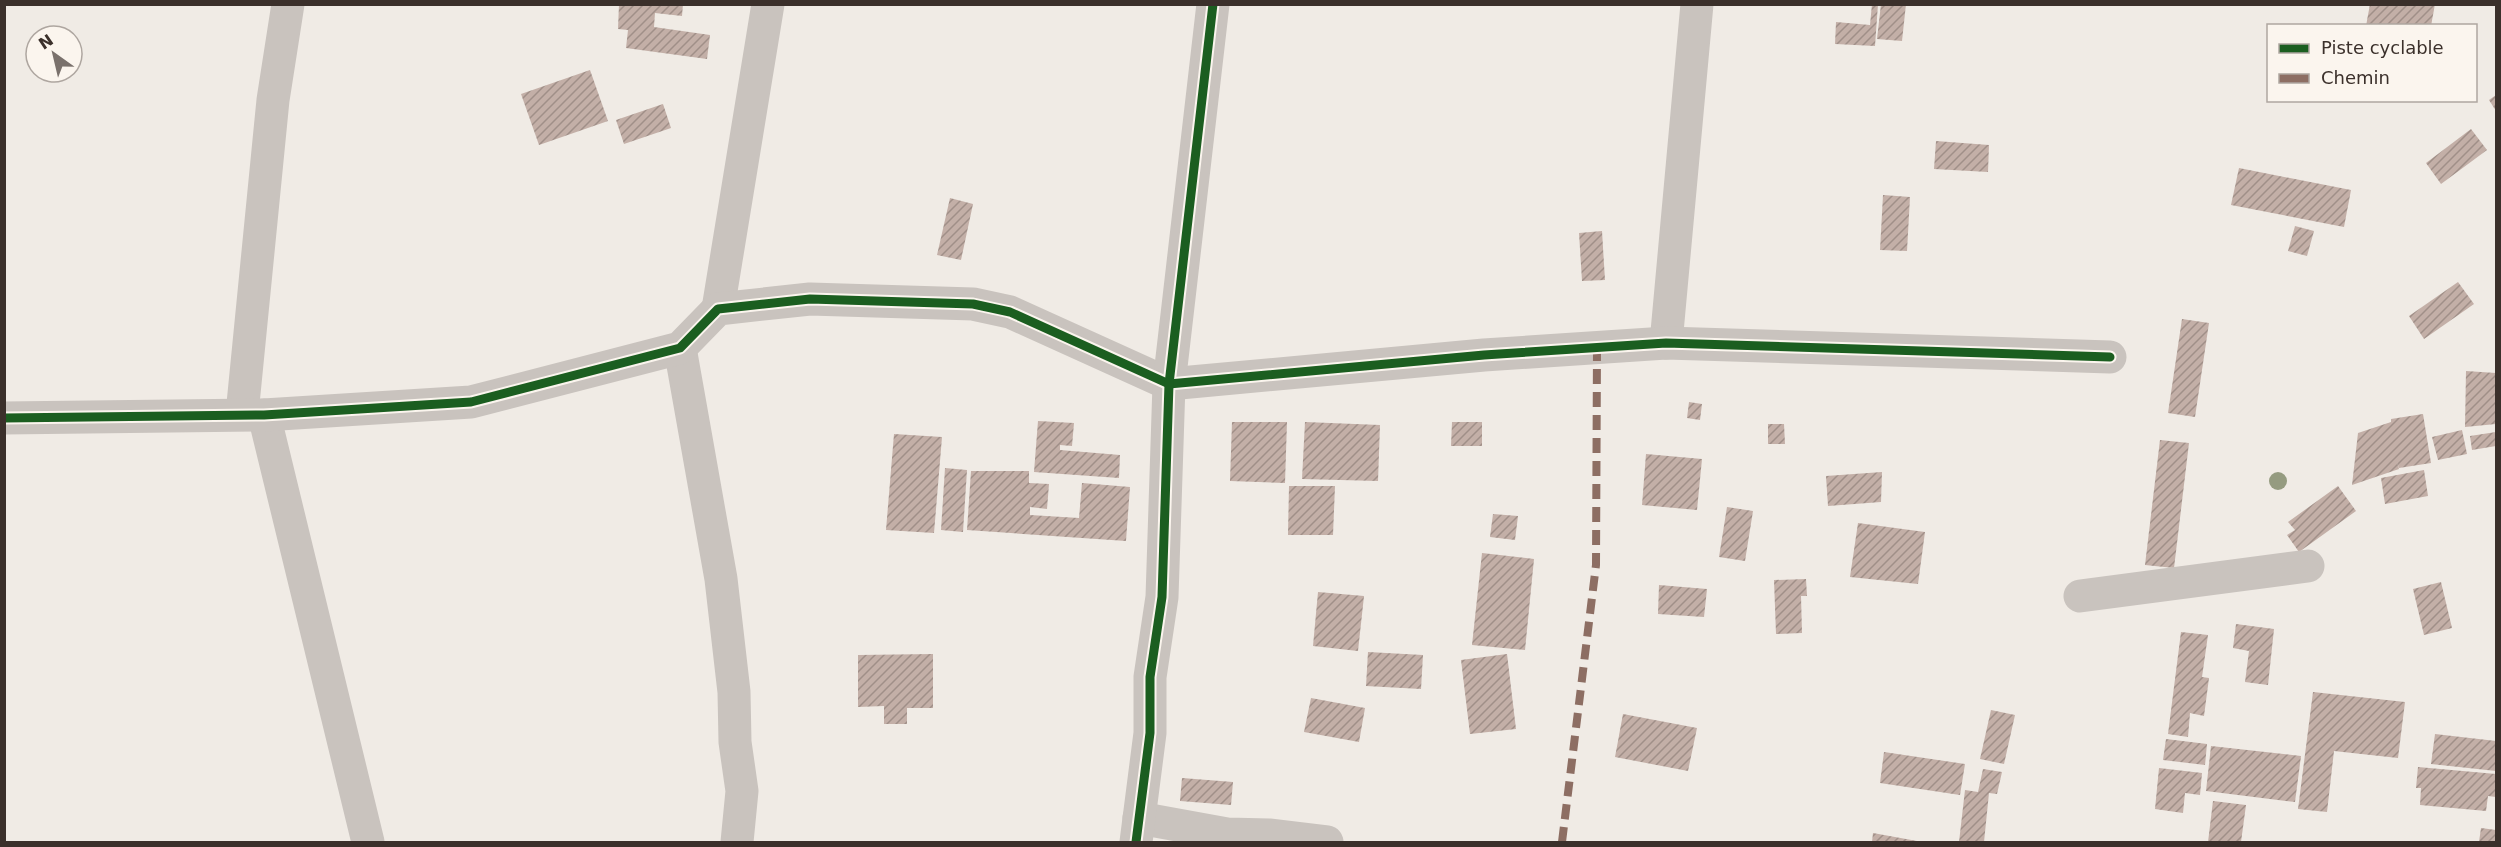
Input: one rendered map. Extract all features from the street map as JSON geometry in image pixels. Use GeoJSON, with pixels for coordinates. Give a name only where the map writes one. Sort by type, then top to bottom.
{"type":"FeatureCollection","features":[{"type":"Feature","properties":{"kind":"street"},"geometry":{"type":"LineString","coordinates":[[288,4],[273,100],[253,415],[368,843]]}},
{"type":"Feature","properties":{"kind":"street"},"geometry":{"type":"LineString","coordinates":[[4,418],[253,415],[471,402],[680,348],[718,309],[768,4]]}},
{"type":"Feature","properties":{"kind":"street"},"geometry":{"type":"LineString","coordinates":[[1213,4],[1169,384],[1162,597],[1150,676],[1150,733],[1138,830],[1269,835],[1327,843]]}},
{"type":"Feature","properties":{"kind":"street"},"geometry":{"type":"LineString","coordinates":[[1666,343],[1697,4]]}},
{"type":"Feature","properties":{"kind":"street"},"geometry":{"type":"LineString","coordinates":[[718,309],[810,298],[973,304],[1011,312],[1169,384],[1472,356],[1666,343],[2110,357]]}},
{"type":"Feature","properties":{"kind":"street"},"geometry":{"type":"LineString","coordinates":[[680,348],[720,579],[734,692],[735,742],[742,791],[737,843]]}},
{"type":"Feature","properties":{"kind":"street"},"geometry":{"type":"LineString","coordinates":[[2080,596],[2308,566]]}},
{"type":"Feature","properties":{"kind":"building"},"geometry":{"type":"Polygon","coordinates":[[[619,4],[683,4],[682,16],[655,13],[654,27],[710,35],[707,59],[626,48],[628,30],[618,29],[619,4]]]}},
{"type":"Feature","properties":{"kind":"building"},"geometry":{"type":"Polygon","coordinates":[[[1872,4],[1878,4],[1875,46],[1835,44],[1836,22],[1870,25],[1872,4]]]}},
{"type":"Feature","properties":{"kind":"building"},"geometry":{"type":"Polygon","coordinates":[[[1881,4],[1906,4],[1902,41],[1877,39],[1881,4]]]}},
{"type":"Feature","properties":{"kind":"building"},"geometry":{"type":"Polygon","coordinates":[[[2370,4],[2435,4],[2431,24],[2366,24],[2370,4]]]}},
{"type":"Feature","properties":{"kind":"building"},"geometry":{"type":"Polygon","coordinates":[[[590,70],[608,121],[539,145],[521,94],[590,70]]]}},
{"type":"Feature","properties":{"kind":"building"},"geometry":{"type":"Polygon","coordinates":[[[2496,95],[2496,111],[2489,100],[2496,95]]]}},
{"type":"Feature","properties":{"kind":"building"},"geometry":{"type":"Polygon","coordinates":[[[663,104],[671,128],[624,144],[616,120],[663,104]]]}},
{"type":"Feature","properties":{"kind":"building"},"geometry":{"type":"Polygon","coordinates":[[[2471,129],[2487,150],[2441,184],[2426,163],[2471,129]]]}},
{"type":"Feature","properties":{"kind":"building"},"geometry":{"type":"Polygon","coordinates":[[[1936,141],[1989,145],[1988,172],[1934,169],[1936,141]]]}},
{"type":"Feature","properties":{"kind":"building"},"geometry":{"type":"Polygon","coordinates":[[[2239,168],[2351,190],[2344,227],[2231,205],[2239,168]]]}},
{"type":"Feature","properties":{"kind":"building"},"geometry":{"type":"Polygon","coordinates":[[[1883,195],[1910,197],[1907,251],[1880,250],[1883,195]]]}},
{"type":"Feature","properties":{"kind":"building"},"geometry":{"type":"Polygon","coordinates":[[[950,198],[973,204],[961,260],[937,255],[950,198]]]}},
{"type":"Feature","properties":{"kind":"building"},"geometry":{"type":"Polygon","coordinates":[[[2295,226],[2314,231],[2307,256],[2288,251],[2295,226]]]}},
{"type":"Feature","properties":{"kind":"building"},"geometry":{"type":"Polygon","coordinates":[[[1602,231],[1605,280],[1582,281],[1579,233],[1602,231]]]}},
{"type":"Feature","properties":{"kind":"building"},"geometry":{"type":"Polygon","coordinates":[[[2458,282],[2474,304],[2424,339],[2409,316],[2458,282]]]}},
{"type":"Feature","properties":{"kind":"building"},"geometry":{"type":"Polygon","coordinates":[[[2182,319],[2209,323],[2195,417],[2168,413],[2182,319]]]}},
{"type":"Feature","properties":{"kind":"building"},"geometry":{"type":"Polygon","coordinates":[[[2466,371],[2496,373],[2496,424],[2465,427],[2466,371]]]}},
{"type":"Feature","properties":{"kind":"building"},"geometry":{"type":"Polygon","coordinates":[[[1689,402],[1702,404],[1700,420],[1687,418],[1689,402]]]}},
{"type":"Feature","properties":{"kind":"building"},"geometry":{"type":"Polygon","coordinates":[[[2423,414],[2431,463],[2399,468],[2397,462],[2399,469],[2352,485],[2358,433],[2391,422],[2391,419],[2423,414]]]}},
{"type":"Feature","properties":{"kind":"building"},"geometry":{"type":"Polygon","coordinates":[[[1038,421],[1074,423],[1072,446],[1060,445],[1060,450],[1120,455],[1119,478],[1034,472],[1038,421]]]}},
{"type":"Feature","properties":{"kind":"building"},"geometry":{"type":"Polygon","coordinates":[[[1232,422],[1287,422],[1285,483],[1230,481],[1232,422]]]}},
{"type":"Feature","properties":{"kind":"building"},"geometry":{"type":"Polygon","coordinates":[[[1305,422],[1380,425],[1378,481],[1302,479],[1305,422]]]}},
{"type":"Feature","properties":{"kind":"building"},"geometry":{"type":"Polygon","coordinates":[[[1452,422],[1482,422],[1482,446],[1451,446],[1452,422]]]}},
{"type":"Feature","properties":{"kind":"building"},"geometry":{"type":"Polygon","coordinates":[[[1768,424],[1784,424],[1785,444],[1768,444],[1768,424]]]}},
{"type":"Feature","properties":{"kind":"building"},"geometry":{"type":"Polygon","coordinates":[[[2462,430],[2467,454],[2438,460],[2432,437],[2462,430]]]}},
{"type":"Feature","properties":{"kind":"building"},"geometry":{"type":"Polygon","coordinates":[[[2496,432],[2496,446],[2472,450],[2470,436],[2496,432]]]}},
{"type":"Feature","properties":{"kind":"building"},"geometry":{"type":"Polygon","coordinates":[[[894,434],[942,437],[934,533],[886,530],[894,434]]]}},
{"type":"Feature","properties":{"kind":"building"},"geometry":{"type":"Polygon","coordinates":[[[2160,440],[2189,443],[2174,568],[2145,565],[2160,440]]]}},
{"type":"Feature","properties":{"kind":"building"},"geometry":{"type":"Polygon","coordinates":[[[1646,454],[1702,459],[1697,510],[1642,505],[1646,454]]]}},
{"type":"Feature","properties":{"kind":"building"},"geometry":{"type":"Polygon","coordinates":[[[945,468],[967,470],[963,532],[941,530],[945,468]]]}},
{"type":"Feature","properties":{"kind":"building"},"geometry":{"type":"Polygon","coordinates":[[[2424,470],[2428,496],[2385,504],[2381,478],[2424,470]]]}},
{"type":"Feature","properties":{"kind":"building"},"geometry":{"type":"Polygon","coordinates":[[[971,471],[1029,471],[1029,483],[1049,484],[1047,509],[1030,507],[1030,515],[1079,518],[1082,483],[1130,487],[1126,541],[967,530],[971,471]]]}},
{"type":"Feature","properties":{"kind":"building"},"geometry":{"type":"Polygon","coordinates":[[[1882,472],[1881,502],[1828,506],[1826,476],[1882,472]]]}},
{"type":"Feature","properties":{"kind":"building"},"geometry":{"type":"Polygon","coordinates":[[[1289,486],[1335,486],[1333,535],[1288,535],[1289,486]]]}},
{"type":"Feature","properties":{"kind":"building"},"geometry":{"type":"Polygon","coordinates":[[[2338,486],[2356,511],[2299,552],[2287,535],[2295,530],[2288,522],[2338,486]]]}},
{"type":"Feature","properties":{"kind":"building"},"geometry":{"type":"Polygon","coordinates":[[[1727,507],[1753,511],[1745,561],[1719,557],[1727,507]]]}},
{"type":"Feature","properties":{"kind":"building"},"geometry":{"type":"Polygon","coordinates":[[[1493,514],[1518,516],[1515,540],[1490,537],[1493,514]]]}},
{"type":"Feature","properties":{"kind":"building"},"geometry":{"type":"Polygon","coordinates":[[[1858,523],[1925,532],[1918,584],[1850,577],[1858,523]]]}},
{"type":"Feature","properties":{"kind":"building"},"geometry":{"type":"Polygon","coordinates":[[[1482,553],[1534,559],[1525,650],[1472,645],[1482,553]]]}},
{"type":"Feature","properties":{"kind":"building"},"geometry":{"type":"Polygon","coordinates":[[[1806,579],[1807,596],[1801,596],[1802,633],[1776,634],[1774,580],[1806,579]]]}},
{"type":"Feature","properties":{"kind":"building"},"geometry":{"type":"Polygon","coordinates":[[[2441,582],[2452,628],[2424,635],[2413,589],[2441,582]]]}},
{"type":"Feature","properties":{"kind":"building"},"geometry":{"type":"Polygon","coordinates":[[[1659,585],[1707,589],[1704,617],[1658,614],[1659,585]]]}},
{"type":"Feature","properties":{"kind":"building"},"geometry":{"type":"Polygon","coordinates":[[[1318,592],[1364,596],[1358,651],[1313,646],[1318,592]]]}},
{"type":"Feature","properties":{"kind":"building"},"geometry":{"type":"Polygon","coordinates":[[[2236,624],[2274,629],[2268,685],[2245,682],[2249,651],[2233,648],[2236,624]]]}},
{"type":"Feature","properties":{"kind":"building"},"geometry":{"type":"Polygon","coordinates":[[[2181,632],[2208,635],[2202,677],[2209,678],[2204,716],[2190,713],[2188,737],[2168,734],[2181,632]]]}},
{"type":"Feature","properties":{"kind":"building"},"geometry":{"type":"Polygon","coordinates":[[[1368,652],[1423,655],[1421,689],[1366,686],[1368,652]]]}},
{"type":"Feature","properties":{"kind":"building"},"geometry":{"type":"Polygon","coordinates":[[[933,654],[933,708],[907,708],[907,724],[884,724],[884,706],[858,707],[858,655],[933,654]]]}},
{"type":"Feature","properties":{"kind":"building"},"geometry":{"type":"Polygon","coordinates":[[[1507,654],[1516,729],[1470,734],[1461,660],[1507,654]]]}},
{"type":"Feature","properties":{"kind":"building"},"geometry":{"type":"Polygon","coordinates":[[[2313,692],[2405,702],[2398,758],[2334,751],[2327,812],[2298,809],[2313,692]]]}},
{"type":"Feature","properties":{"kind":"building"},"geometry":{"type":"Polygon","coordinates":[[[1311,698],[1365,708],[1359,742],[1304,732],[1311,698]]]}},
{"type":"Feature","properties":{"kind":"building"},"geometry":{"type":"Polygon","coordinates":[[[1991,710],[2015,715],[2004,764],[1980,759],[1991,710]]]}},
{"type":"Feature","properties":{"kind":"building"},"geometry":{"type":"Polygon","coordinates":[[[1623,714],[1697,728],[1688,771],[1615,757],[1623,714]]]}},
{"type":"Feature","properties":{"kind":"building"},"geometry":{"type":"Polygon","coordinates":[[[2435,734],[2496,741],[2496,771],[2431,764],[2435,734]]]}},
{"type":"Feature","properties":{"kind":"building"},"geometry":{"type":"Polygon","coordinates":[[[2166,739],[2207,744],[2205,765],[2163,760],[2166,739]]]}},
{"type":"Feature","properties":{"kind":"building"},"geometry":{"type":"Polygon","coordinates":[[[2211,746],[2301,756],[2295,802],[2206,791],[2211,746]]]}},
{"type":"Feature","properties":{"kind":"building"},"geometry":{"type":"Polygon","coordinates":[[[1884,752],[1965,764],[1960,795],[1880,783],[1884,752]]]}},
{"type":"Feature","properties":{"kind":"building"},"geometry":{"type":"Polygon","coordinates":[[[2418,767],[2496,774],[2496,797],[2488,796],[2486,811],[2420,805],[2421,788],[2416,788],[2418,767]]]}},
{"type":"Feature","properties":{"kind":"building"},"geometry":{"type":"Polygon","coordinates":[[[2159,768],[2202,773],[2200,795],[2185,793],[2183,813],[2155,809],[2159,768]]]}},
{"type":"Feature","properties":{"kind":"building"},"geometry":{"type":"Polygon","coordinates":[[[1983,769],[2002,772],[1997,794],[1989,793],[1984,842],[1959,842],[1965,790],[1978,792],[1983,769]]]}},
{"type":"Feature","properties":{"kind":"building"},"geometry":{"type":"Polygon","coordinates":[[[1182,778],[1233,782],[1231,805],[1180,801],[1182,778]]]}},
{"type":"Feature","properties":{"kind":"building"},"geometry":{"type":"Polygon","coordinates":[[[2213,801],[2246,805],[2241,842],[2208,842],[2213,801]]]}},
{"type":"Feature","properties":{"kind":"building"},"geometry":{"type":"Polygon","coordinates":[[[2481,828],[2496,830],[2496,842],[2479,842],[2481,828]]]}},
{"type":"Feature","properties":{"kind":"building"},"geometry":{"type":"Polygon","coordinates":[[[1873,833],[1917,841],[1872,842],[1873,833]]]}},
{"type":"Feature","properties":{"kind":"marked path"},"geometry":{"type":"LineString","coordinates":[[1562,842],[1596,565],[1597,348]]}},
{"type":"Feature","properties":{"kind":"cycle path"},"geometry":{"type":"LineString","coordinates":[[1136,842],[1150,733],[1150,677],[1162,597],[1169,384],[1213,4]]}},
{"type":"Feature","properties":{"kind":"cycle path"},"geometry":{"type":"LineString","coordinates":[[4,418],[264,415],[471,402],[680,348],[718,309],[810,299],[973,304],[1010,312],[1169,384],[1484,355],[1666,343],[2110,357]]}}]}
